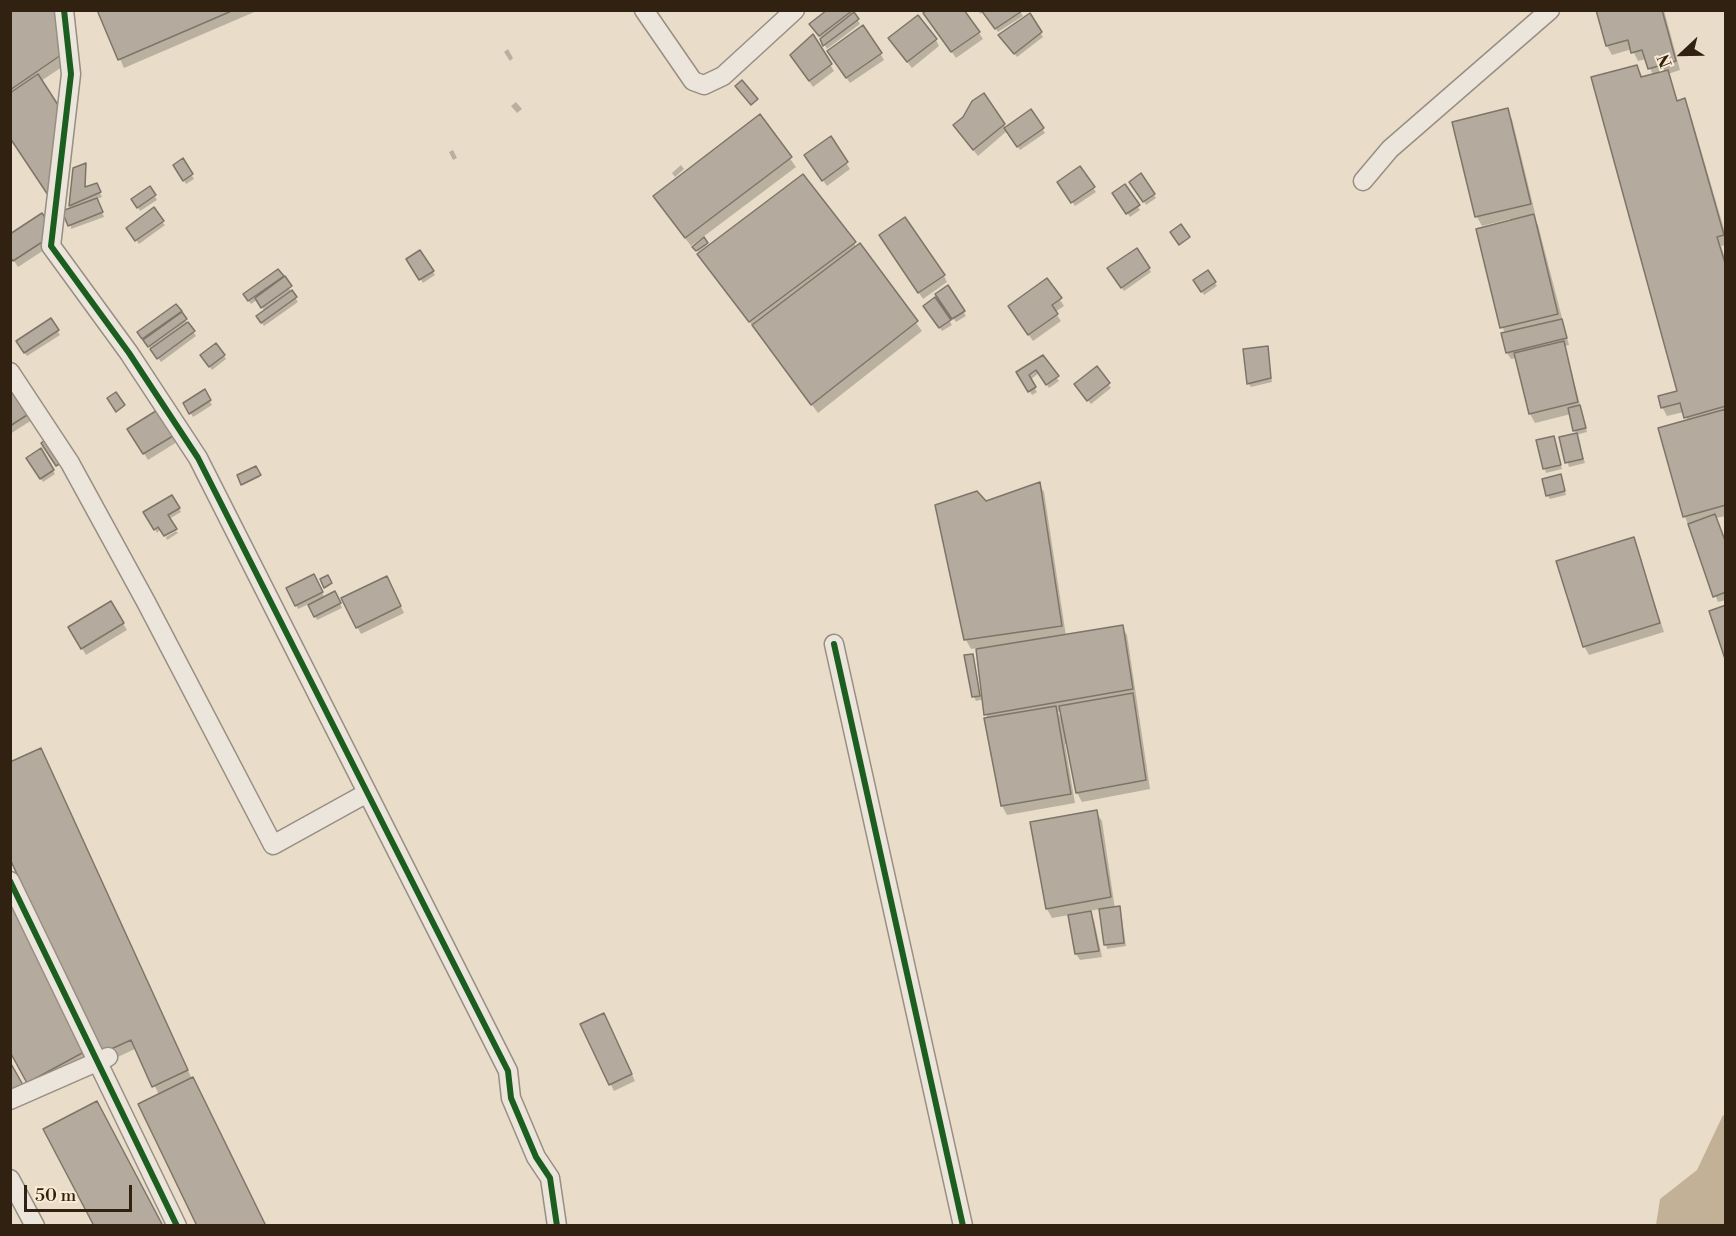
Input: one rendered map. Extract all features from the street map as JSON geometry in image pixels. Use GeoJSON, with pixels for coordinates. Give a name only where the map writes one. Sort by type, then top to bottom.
{"type":"FeatureCollection","features":[{"type":"Feature","properties":{"kind":"street"},"geometry":{"type":"LineString","coordinates":[[64,10],[71,74],[51,246],[129,353],[198,458],[508,1071],[511,1098],[536,1157],[549,1178],[557,1226]]}},
{"type":"Feature","properties":{"kind":"street"},"geometry":{"type":"LineString","coordinates":[[644,10],[693,81],[704,86],[723,76],[795,10]]}},
{"type":"Feature","properties":{"kind":"street"},"geometry":{"type":"LineString","coordinates":[[1363,181],[1390,149],[1550,10]]}},
{"type":"Feature","properties":{"kind":"street"},"geometry":{"type":"LineString","coordinates":[[10,372],[70,463],[273,845],[367,793]]}},
{"type":"Feature","properties":{"kind":"street"},"geometry":{"type":"LineString","coordinates":[[834,644],[963,1226]]}},
{"type":"Feature","properties":{"kind":"street"},"geometry":{"type":"LineString","coordinates":[[10,881],[102,1060],[177,1226]]}},
{"type":"Feature","properties":{"kind":"street"},"geometry":{"type":"LineString","coordinates":[[10,1100],[102,1060]]}},
{"type":"Feature","properties":{"kind":"street"},"geometry":{"type":"LineString","coordinates":[[10,1179],[35,1226]]}},
{"type":"Feature","properties":{"kind":"shaded area"},"geometry":{"type":"Polygon","coordinates":[[[1723,1115],[1726,1118],[1725,1225],[1656,1225],[1660,1199],[1697,1170],[1723,1115]]]}},
{"type":"Feature","properties":{"kind":"building"},"geometry":{"type":"Polygon","coordinates":[[[10,10],[57,10],[61,55],[10,90],[10,10]]]}},
{"type":"Feature","properties":{"kind":"building"},"geometry":{"type":"Polygon","coordinates":[[[97,10],[234,10],[118,60],[97,10]]]}},
{"type":"Feature","properties":{"kind":"building"},"geometry":{"type":"Polygon","coordinates":[[[827,10],[853,10],[819,36],[809,24],[827,10]]]}},
{"type":"Feature","properties":{"kind":"building"},"geometry":{"type":"Polygon","coordinates":[[[927,10],[964,10],[980,32],[951,52],[923,13],[927,10]]]}},
{"type":"Feature","properties":{"kind":"building"},"geometry":{"type":"Polygon","coordinates":[[[981,10],[1021,10],[1022,11],[995,29],[981,10]]]}},
{"type":"Feature","properties":{"kind":"building"},"geometry":{"type":"Polygon","coordinates":[[[1596,10],[1662,10],[1676,61],[1648,69],[1642,50],[1631,53],[1628,40],[1606,46],[1596,10]]]}},
{"type":"Feature","properties":{"kind":"building"},"geometry":{"type":"Polygon","coordinates":[[[854,12],[859,19],[823,46],[820,39],[854,12]]]}},
{"type":"Feature","properties":{"kind":"building"},"geometry":{"type":"Polygon","coordinates":[[[1030,13],[1042,32],[1014,54],[998,35],[1030,13]]]}},
{"type":"Feature","properties":{"kind":"building"},"geometry":{"type":"Polygon","coordinates":[[[918,15],[937,39],[907,62],[888,38],[918,15]]]}},
{"type":"Feature","properties":{"kind":"building"},"geometry":{"type":"Polygon","coordinates":[[[863,25],[882,53],[846,78],[827,51],[863,25]]]}},
{"type":"Feature","properties":{"kind":"building"},"geometry":{"type":"Polygon","coordinates":[[[813,34],[832,64],[809,81],[790,55],[813,34]]]}},
{"type":"Feature","properties":{"kind":"building"},"geometry":{"type":"Polygon","coordinates":[[[1637,65],[1641,77],[1668,70],[1677,101],[1685,98],[1724,235],[1717,237],[1726,266],[1726,406],[1684,418],[1680,403],[1661,408],[1658,396],[1677,391],[1591,77],[1637,65]]]}},
{"type":"Feature","properties":{"kind":"building"},"geometry":{"type":"Polygon","coordinates":[[[38,74],[60,108],[50,198],[10,138],[10,93],[38,74]]]}},
{"type":"Feature","properties":{"kind":"building"},"geometry":{"type":"Polygon","coordinates":[[[742,80],[758,99],[751,105],[735,86],[742,80]]]}},
{"type":"Feature","properties":{"kind":"building"},"geometry":{"type":"Polygon","coordinates":[[[984,93],[1005,124],[973,150],[953,125],[963,117],[972,101],[984,93]]]}},
{"type":"Feature","properties":{"kind":"building"},"geometry":{"type":"Polygon","coordinates":[[[1508,108],[1531,204],[1475,217],[1452,122],[1508,108]]]}},
{"type":"Feature","properties":{"kind":"building"},"geometry":{"type":"Polygon","coordinates":[[[1031,109],[1044,128],[1017,147],[1004,128],[1031,109]]]}},
{"type":"Feature","properties":{"kind":"building"},"geometry":{"type":"Polygon","coordinates":[[[760,114],[792,157],[685,238],[653,196],[760,114]]]}},
{"type":"Feature","properties":{"kind":"building"},"geometry":{"type":"Polygon","coordinates":[[[831,136],[848,162],[822,181],[804,155],[831,136]]]}},
{"type":"Feature","properties":{"kind":"building"},"geometry":{"type":"Polygon","coordinates":[[[183,158],[193,174],[183,181],[173,165],[183,158]]]}},
{"type":"Feature","properties":{"kind":"building"},"geometry":{"type":"Polygon","coordinates":[[[86,163],[85,187],[97,183],[101,192],[69,206],[73,168],[86,163]]]}},
{"type":"Feature","properties":{"kind":"building"},"geometry":{"type":"Polygon","coordinates":[[[1080,166],[1095,187],[1071,203],[1057,182],[1080,166]]]}},
{"type":"Feature","properties":{"kind":"building"},"geometry":{"type":"Polygon","coordinates":[[[1141,173],[1155,194],[1143,202],[1129,182],[1141,173]]]}},
{"type":"Feature","properties":{"kind":"building"},"geometry":{"type":"Polygon","coordinates":[[[803,174],[856,242],[749,322],[697,254],[803,174]]]}},
{"type":"Feature","properties":{"kind":"building"},"geometry":{"type":"Polygon","coordinates":[[[1125,184],[1140,205],[1126,214],[1112,193],[1125,184]]]}},
{"type":"Feature","properties":{"kind":"building"},"geometry":{"type":"Polygon","coordinates":[[[150,186],[156,195],[137,208],[131,199],[150,186]]]}},
{"type":"Feature","properties":{"kind":"building"},"geometry":{"type":"Polygon","coordinates":[[[97,198],[103,212],[68,226],[62,211],[97,198]]]}},
{"type":"Feature","properties":{"kind":"building"},"geometry":{"type":"Polygon","coordinates":[[[154,207],[164,221],[135,241],[126,228],[154,207]]]}},
{"type":"Feature","properties":{"kind":"building"},"geometry":{"type":"Polygon","coordinates":[[[42,213],[56,233],[13,261],[10,257],[10,234],[42,213]]]}},
{"type":"Feature","properties":{"kind":"building"},"geometry":{"type":"Polygon","coordinates":[[[1534,214],[1558,314],[1500,328],[1476,229],[1534,214]]]}},
{"type":"Feature","properties":{"kind":"building"},"geometry":{"type":"Polygon","coordinates":[[[905,217],[945,275],[918,293],[879,235],[905,217]]]}},
{"type":"Feature","properties":{"kind":"building"},"geometry":{"type":"Polygon","coordinates":[[[1181,224],[1190,237],[1179,245],[1170,232],[1181,224]]]}},
{"type":"Feature","properties":{"kind":"building"},"geometry":{"type":"Polygon","coordinates":[[[704,237],[708,243],[696,251],[692,247],[704,237]]]}},
{"type":"Feature","properties":{"kind":"building"},"geometry":{"type":"Polygon","coordinates":[[[860,243],[918,321],[811,405],[752,325],[860,243]]]}},
{"type":"Feature","properties":{"kind":"building"},"geometry":{"type":"Polygon","coordinates":[[[1137,248],[1150,268],[1121,288],[1107,268],[1137,248]]]}},
{"type":"Feature","properties":{"kind":"building"},"geometry":{"type":"Polygon","coordinates":[[[420,250],[434,271],[419,280],[406,259],[420,250]]]}},
{"type":"Feature","properties":{"kind":"building"},"geometry":{"type":"Polygon","coordinates":[[[278,269],[284,276],[248,301],[243,294],[278,269]]]}},
{"type":"Feature","properties":{"kind":"building"},"geometry":{"type":"Polygon","coordinates":[[[1208,270],[1216,282],[1201,292],[1193,280],[1208,270]]]}},
{"type":"Feature","properties":{"kind":"building"},"geometry":{"type":"Polygon","coordinates":[[[285,276],[292,286],[261,308],[255,298],[285,276]]]}},
{"type":"Feature","properties":{"kind":"building"},"geometry":{"type":"Polygon","coordinates":[[[1047,278],[1062,298],[1052,305],[1058,314],[1028,335],[1008,306],[1047,278]]]}},
{"type":"Feature","properties":{"kind":"building"},"geometry":{"type":"Polygon","coordinates":[[[948,285],[965,311],[952,319],[935,294],[948,285]]]}},
{"type":"Feature","properties":{"kind":"building"},"geometry":{"type":"Polygon","coordinates":[[[292,290],[297,297],[261,323],[256,316],[292,290]]]}},
{"type":"Feature","properties":{"kind":"building"},"geometry":{"type":"Polygon","coordinates":[[[935,297],[951,320],[939,328],[923,306],[935,297]]]}},
{"type":"Feature","properties":{"kind":"building"},"geometry":{"type":"Polygon","coordinates":[[[176,304],[182,311],[142,339],[137,332],[176,304]]]}},
{"type":"Feature","properties":{"kind":"building"},"geometry":{"type":"Polygon","coordinates":[[[182,312],[187,319],[148,347],[143,340],[182,312]]]}},
{"type":"Feature","properties":{"kind":"building"},"geometry":{"type":"Polygon","coordinates":[[[51,318],[59,330],[24,353],[16,341],[51,318]]]}},
{"type":"Feature","properties":{"kind":"building"},"geometry":{"type":"Polygon","coordinates":[[[1562,319],[1567,338],[1506,353],[1501,333],[1562,319]]]}},
{"type":"Feature","properties":{"kind":"building"},"geometry":{"type":"Polygon","coordinates":[[[188,322],[195,331],[157,359],[150,349],[188,322]]]}},
{"type":"Feature","properties":{"kind":"building"},"geometry":{"type":"Polygon","coordinates":[[[1564,341],[1578,402],[1529,414],[1514,353],[1564,341]]]}},
{"type":"Feature","properties":{"kind":"building"},"geometry":{"type":"Polygon","coordinates":[[[216,343],[225,355],[209,367],[200,355],[216,343]]]}},
{"type":"Feature","properties":{"kind":"building"},"geometry":{"type":"Polygon","coordinates":[[[1268,346],[1271,378],[1247,384],[1243,349],[1268,346]]]}},
{"type":"Feature","properties":{"kind":"building"},"geometry":{"type":"Polygon","coordinates":[[[1043,355],[1059,376],[1046,385],[1036,370],[1029,375],[1036,387],[1028,392],[1016,372],[1043,355]]]}},
{"type":"Feature","properties":{"kind":"building"},"geometry":{"type":"Polygon","coordinates":[[[1097,366],[1110,383],[1087,401],[1074,384],[1097,366]]]}},
{"type":"Feature","properties":{"kind":"building"},"geometry":{"type":"Polygon","coordinates":[[[10,388],[41,406],[10,426],[10,388]]]}},
{"type":"Feature","properties":{"kind":"building"},"geometry":{"type":"Polygon","coordinates":[[[205,389],[211,400],[189,414],[183,403],[205,389]]]}},
{"type":"Feature","properties":{"kind":"building"},"geometry":{"type":"Polygon","coordinates":[[[116,392],[125,405],[116,412],[107,398],[116,392]]]}},
{"type":"Feature","properties":{"kind":"building"},"geometry":{"type":"Polygon","coordinates":[[[167,404],[183,430],[143,454],[127,429],[167,404]]]}},
{"type":"Feature","properties":{"kind":"building"},"geometry":{"type":"Polygon","coordinates":[[[1580,405],[1586,428],[1573,431],[1568,408],[1580,405]]]}},
{"type":"Feature","properties":{"kind":"building"},"geometry":{"type":"Polygon","coordinates":[[[1726,409],[1726,505],[1683,517],[1658,428],[1726,409]]]}},
{"type":"Feature","properties":{"kind":"building"},"geometry":{"type":"Polygon","coordinates":[[[57,432],[72,456],[56,466],[41,443],[57,432]]]}},
{"type":"Feature","properties":{"kind":"building"},"geometry":{"type":"Polygon","coordinates":[[[1577,433],[1583,459],[1565,463],[1559,437],[1577,433]]]}},
{"type":"Feature","properties":{"kind":"building"},"geometry":{"type":"Polygon","coordinates":[[[1554,436],[1561,465],[1543,469],[1536,440],[1554,436]]]}},
{"type":"Feature","properties":{"kind":"building"},"geometry":{"type":"Polygon","coordinates":[[[41,448],[54,470],[40,479],[26,458],[41,448]]]}},
{"type":"Feature","properties":{"kind":"building"},"geometry":{"type":"Polygon","coordinates":[[[256,466],[261,475],[241,485],[237,475],[256,466]]]}},
{"type":"Feature","properties":{"kind":"building"},"geometry":{"type":"Polygon","coordinates":[[[1561,474],[1565,491],[1546,496],[1542,479],[1561,474]]]}},
{"type":"Feature","properties":{"kind":"building"},"geometry":{"type":"Polygon","coordinates":[[[1040,482],[1062,626],[964,640],[935,505],[977,491],[986,501],[1040,482]]]}},
{"type":"Feature","properties":{"kind":"building"},"geometry":{"type":"Polygon","coordinates":[[[172,495],[180,508],[168,515],[177,529],[164,536],[158,527],[154,530],[143,512],[172,495]]]}},
{"type":"Feature","properties":{"kind":"building"},"geometry":{"type":"Polygon","coordinates":[[[1715,514],[1726,543],[1726,592],[1713,597],[1688,524],[1715,514]]]}},
{"type":"Feature","properties":{"kind":"building"},"geometry":{"type":"Polygon","coordinates":[[[1634,537],[1660,623],[1583,647],[1556,561],[1634,537]]]}},
{"type":"Feature","properties":{"kind":"building"},"geometry":{"type":"Polygon","coordinates":[[[314,574],[323,592],[295,606],[286,588],[314,574]]]}},
{"type":"Feature","properties":{"kind":"building"},"geometry":{"type":"Polygon","coordinates":[[[328,575],[332,583],[324,588],[320,579],[328,575]]]}},
{"type":"Feature","properties":{"kind":"building"},"geometry":{"type":"Polygon","coordinates":[[[387,576],[401,606],[356,628],[341,598],[387,576]]]}},
{"type":"Feature","properties":{"kind":"building"},"geometry":{"type":"Polygon","coordinates":[[[335,591],[341,603],[314,617],[308,605],[335,591]]]}},
{"type":"Feature","properties":{"kind":"building"},"geometry":{"type":"Polygon","coordinates":[[[111,601],[124,623],[81,649],[68,627],[111,601]]]}},
{"type":"Feature","properties":{"kind":"building"},"geometry":{"type":"Polygon","coordinates":[[[1726,605],[1726,659],[1725,659],[1709,611],[1726,605]]]}},
{"type":"Feature","properties":{"kind":"building"},"geometry":{"type":"Polygon","coordinates":[[[1123,625],[1133,689],[984,715],[976,649],[1123,625]]]}},
{"type":"Feature","properties":{"kind":"building"},"geometry":{"type":"Polygon","coordinates":[[[973,654],[980,696],[972,697],[964,655],[973,654]]]}},
{"type":"Feature","properties":{"kind":"building"},"geometry":{"type":"Polygon","coordinates":[[[1133,693],[1146,780],[1076,793],[1059,706],[1133,693]]]}},
{"type":"Feature","properties":{"kind":"building"},"geometry":{"type":"Polygon","coordinates":[[[1056,706],[1071,794],[1001,806],[984,718],[1056,706]]]}},
{"type":"Feature","properties":{"kind":"building"},"geometry":{"type":"Polygon","coordinates":[[[41,748],[188,1070],[152,1087],[131,1040],[100,1054],[10,859],[10,762],[41,748]]]}},
{"type":"Feature","properties":{"kind":"building"},"geometry":{"type":"Polygon","coordinates":[[[1097,810],[1111,897],[1046,909],[1030,822],[1097,810]]]}},
{"type":"Feature","properties":{"kind":"building"},"geometry":{"type":"Polygon","coordinates":[[[10,896],[84,1052],[27,1083],[10,1052],[10,896]]]}},
{"type":"Feature","properties":{"kind":"building"},"geometry":{"type":"Polygon","coordinates":[[[1120,906],[1124,943],[1104,945],[1099,909],[1120,906]]]}},
{"type":"Feature","properties":{"kind":"building"},"geometry":{"type":"Polygon","coordinates":[[[1091,911],[1099,951],[1075,954],[1068,915],[1091,911]]]}},
{"type":"Feature","properties":{"kind":"building"},"geometry":{"type":"Polygon","coordinates":[[[604,1013],[632,1074],[609,1085],[580,1024],[604,1013]]]}},
{"type":"Feature","properties":{"kind":"building"},"geometry":{"type":"Polygon","coordinates":[[[10,1062],[23,1085],[10,1092],[10,1062]]]}},
{"type":"Feature","properties":{"kind":"building"},"geometry":{"type":"Polygon","coordinates":[[[193,1077],[266,1226],[197,1226],[138,1104],[193,1077]]]}},
{"type":"Feature","properties":{"kind":"building"},"geometry":{"type":"Polygon","coordinates":[[[97,1101],[163,1226],[94,1226],[43,1129],[97,1101]]]}},
{"type":"Feature","properties":{"kind":"cycle path"},"geometry":{"type":"LineString","coordinates":[[64,10],[71,74],[51,246],[129,353],[198,458],[508,1071],[511,1098],[536,1157],[550,1178],[557,1226]]}},
{"type":"Feature","properties":{"kind":"cycle path"},"geometry":{"type":"LineString","coordinates":[[834,644],[963,1226]]}},
{"type":"Feature","properties":{"kind":"cycle path"},"geometry":{"type":"LineString","coordinates":[[10,881],[177,1226]]}}]}
